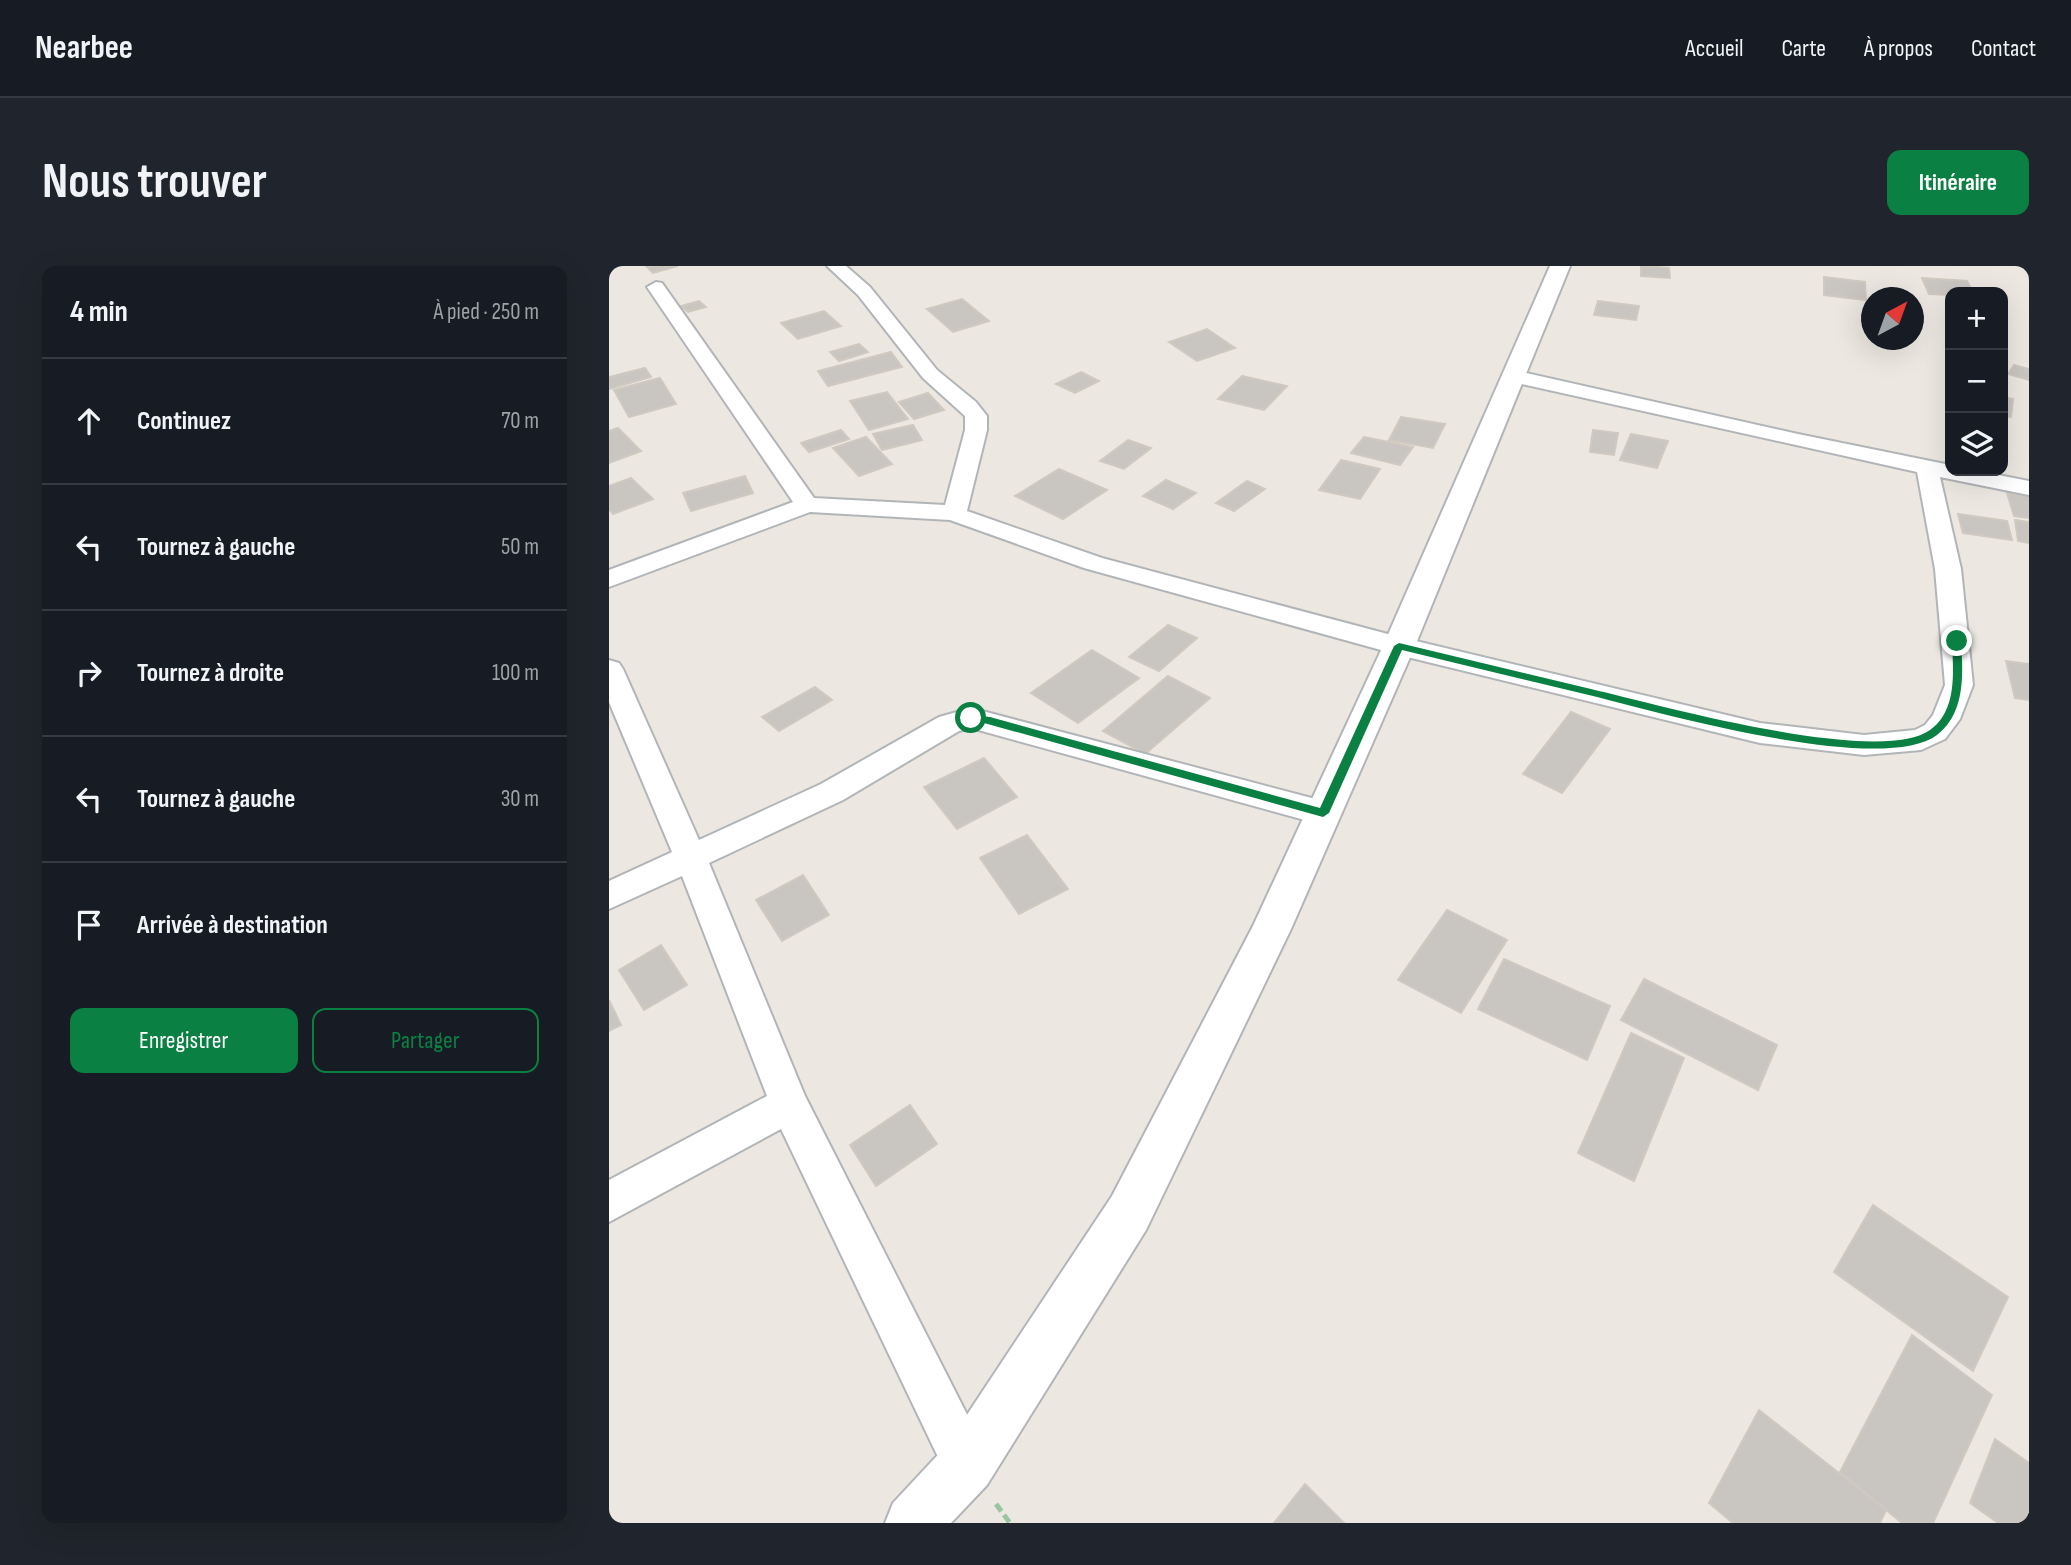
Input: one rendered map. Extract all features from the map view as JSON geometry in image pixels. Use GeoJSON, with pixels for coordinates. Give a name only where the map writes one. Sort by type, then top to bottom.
{"type":"FeatureCollection","features":[{"type":"Feature","properties":{"kind":"street"},"geometry":{"type":"LineString","coordinates":[[836,266],[864,291],[930,374],[969,405],[976,416],[976,430],[954,514]]}},
{"type":"Feature","properties":{"kind":"street"},"geometry":{"type":"LineString","coordinates":[[913,1523],[967,1465],[1129,1213],[1271,929],[1399,646],[1560,266]]}},
{"type":"Feature","properties":{"kind":"street"},"geometry":{"type":"LineString","coordinates":[[656,287],[807,505]]}},
{"type":"Feature","properties":{"kind":"street"},"geometry":{"type":"LineString","coordinates":[[1513,376],[2029,488]]}},
{"type":"Feature","properties":{"kind":"street"},"geometry":{"type":"LineString","coordinates":[[609,579],[807,505],[954,514],[1093,563],[1399,646],[1760,733],[1864,745],[1921,740],[1935,732],[1946,719],[1959,685],[1948,569],[1927,467]]}},
{"type":"Feature","properties":{"kind":"street"},"geometry":{"type":"LineString","coordinates":[[609,669],[691,859],[789,1104],[967,1465]]}},
{"type":"Feature","properties":{"kind":"street"},"geometry":{"type":"LineString","coordinates":[[609,895],[832,792],[949,724],[971,718],[990,720],[1323,813]]}},
{"type":"Feature","properties":{"kind":"street"},"geometry":{"type":"LineString","coordinates":[[609,1202],[789,1104]]}},
{"type":"Feature","properties":{"kind":"building"},"geometry":{"type":"Polygon","coordinates":[[[646,266],[678,266],[653,273],[646,266]]]}},
{"type":"Feature","properties":{"kind":"building"},"geometry":{"type":"Polygon","coordinates":[[[1641,266],[1669,268],[1670,278],[1641,276],[1641,266]]]}},
{"type":"Feature","properties":{"kind":"building"},"geometry":{"type":"Polygon","coordinates":[[[1824,277],[1865,282],[1865,287],[1861,287],[1861,299],[1824,295],[1824,277]]]}},
{"type":"Feature","properties":{"kind":"building"},"geometry":{"type":"Polygon","coordinates":[[[1922,278],[1967,281],[1970,287],[1945,287],[1945,295],[1929,294],[1922,278]]]}},
{"type":"Feature","properties":{"kind":"building"},"geometry":{"type":"Polygon","coordinates":[[[962,299],[989,321],[953,332],[927,309],[962,299]]]}},
{"type":"Feature","properties":{"kind":"building"},"geometry":{"type":"Polygon","coordinates":[[[699,301],[706,307],[688,312],[681,306],[699,301]]]}},
{"type":"Feature","properties":{"kind":"building"},"geometry":{"type":"Polygon","coordinates":[[[1598,301],[1639,306],[1636,320],[1594,315],[1598,301]]]}},
{"type":"Feature","properties":{"kind":"building"},"geometry":{"type":"Polygon","coordinates":[[[824,311],[841,326],[798,339],[781,323],[824,311]]]}},
{"type":"Feature","properties":{"kind":"building"},"geometry":{"type":"Polygon","coordinates":[[[1207,329],[1235,348],[1197,361],[1169,342],[1207,329]]]}},
{"type":"Feature","properties":{"kind":"building"},"geometry":{"type":"Polygon","coordinates":[[[859,344],[868,352],[839,361],[830,352],[859,344]]]}},
{"type":"Feature","properties":{"kind":"building"},"geometry":{"type":"Polygon","coordinates":[[[891,352],[902,367],[828,386],[818,371],[891,352]]]}},
{"type":"Feature","properties":{"kind":"building"},"geometry":{"type":"Polygon","coordinates":[[[2014,365],[2029,369],[2029,380],[2008,374],[2014,365]]]}},
{"type":"Feature","properties":{"kind":"building"},"geometry":{"type":"Polygon","coordinates":[[[645,368],[651,377],[609,389],[609,377],[645,368]]]}},
{"type":"Feature","properties":{"kind":"building"},"geometry":{"type":"Polygon","coordinates":[[[1081,372],[1099,381],[1075,393],[1056,384],[1081,372]]]}},
{"type":"Feature","properties":{"kind":"building"},"geometry":{"type":"Polygon","coordinates":[[[1242,376],[1287,386],[1264,410],[1218,399],[1242,376]]]}},
{"type":"Feature","properties":{"kind":"building"},"geometry":{"type":"Polygon","coordinates":[[[660,378],[676,404],[629,417],[614,390],[660,378]]]}},
{"type":"Feature","properties":{"kind":"building"},"geometry":{"type":"Polygon","coordinates":[[[887,392],[908,419],[869,430],[850,401],[887,392]]]}},
{"type":"Feature","properties":{"kind":"building"},"geometry":{"type":"Polygon","coordinates":[[[928,393],[944,410],[914,419],[899,402],[928,393]]]}},
{"type":"Feature","properties":{"kind":"building"},"geometry":{"type":"Polygon","coordinates":[[[2008,398],[2013,399],[2011,417],[2008,417],[2008,398]]]}},
{"type":"Feature","properties":{"kind":"building"},"geometry":{"type":"Polygon","coordinates":[[[1401,417],[1445,424],[1433,448],[1389,440],[1401,417]]]}},
{"type":"Feature","properties":{"kind":"building"},"geometry":{"type":"Polygon","coordinates":[[[913,425],[922,440],[882,450],[873,434],[913,425]]]}},
{"type":"Feature","properties":{"kind":"building"},"geometry":{"type":"Polygon","coordinates":[[[618,428],[641,451],[609,463],[609,431],[618,428]]]}},
{"type":"Feature","properties":{"kind":"building"},"geometry":{"type":"Polygon","coordinates":[[[841,430],[849,439],[809,452],[801,443],[841,430]]]}},
{"type":"Feature","properties":{"kind":"building"},"geometry":{"type":"Polygon","coordinates":[[[1593,430],[1618,433],[1614,455],[1590,452],[1593,430]]]}},
{"type":"Feature","properties":{"kind":"building"},"geometry":{"type":"Polygon","coordinates":[[[1631,434],[1668,441],[1657,468],[1620,460],[1631,434]]]}},
{"type":"Feature","properties":{"kind":"building"},"geometry":{"type":"Polygon","coordinates":[[[866,437],[892,464],[859,476],[833,448],[866,437]]]}},
{"type":"Feature","properties":{"kind":"building"},"geometry":{"type":"Polygon","coordinates":[[[1364,437],[1413,447],[1400,465],[1351,453],[1364,437]]]}},
{"type":"Feature","properties":{"kind":"building"},"geometry":{"type":"Polygon","coordinates":[[[1128,440],[1151,448],[1124,469],[1100,461],[1128,440]]]}},
{"type":"Feature","properties":{"kind":"building"},"geometry":{"type":"Polygon","coordinates":[[[1341,460],[1380,469],[1360,499],[1319,490],[1341,460]]]}},
{"type":"Feature","properties":{"kind":"building"},"geometry":{"type":"Polygon","coordinates":[[[1059,469],[1107,490],[1063,519],[1015,496],[1059,469]]]}},
{"type":"Feature","properties":{"kind":"building"},"geometry":{"type":"Polygon","coordinates":[[[745,476],[753,493],[691,511],[683,493],[745,476]]]}},
{"type":"Feature","properties":{"kind":"building"},"geometry":{"type":"Polygon","coordinates":[[[631,478],[653,499],[613,514],[609,509],[609,486],[631,478]]]}},
{"type":"Feature","properties":{"kind":"building"},"geometry":{"type":"Polygon","coordinates":[[[1166,480],[1196,493],[1173,509],[1143,496],[1166,480]]]}},
{"type":"Feature","properties":{"kind":"building"},"geometry":{"type":"Polygon","coordinates":[[[1247,481],[1265,489],[1234,511],[1216,503],[1247,481]]]}},
{"type":"Feature","properties":{"kind":"building"},"geometry":{"type":"Polygon","coordinates":[[[2007,493],[2029,496],[2029,518],[2014,516],[2007,493]]]}},
{"type":"Feature","properties":{"kind":"building"},"geometry":{"type":"Polygon","coordinates":[[[1958,514],[2007,521],[2012,540],[1963,533],[1958,514]]]}},
{"type":"Feature","properties":{"kind":"building"},"geometry":{"type":"Polygon","coordinates":[[[2015,520],[2029,522],[2029,543],[2018,541],[2015,520]]]}},
{"type":"Feature","properties":{"kind":"building"},"geometry":{"type":"Polygon","coordinates":[[[1168,625],[1197,638],[1159,671],[1129,657],[1168,625]]]}},
{"type":"Feature","properties":{"kind":"building"},"geometry":{"type":"Polygon","coordinates":[[[1092,650],[1139,678],[1078,723],[1031,693],[1092,650]]]}},
{"type":"Feature","properties":{"kind":"building"},"geometry":{"type":"Polygon","coordinates":[[[2006,661],[2029,664],[2029,700],[2015,698],[2006,661]]]}},
{"type":"Feature","properties":{"kind":"building"},"geometry":{"type":"Polygon","coordinates":[[[1168,676],[1210,698],[1145,754],[1103,731],[1168,676]]]}},
{"type":"Feature","properties":{"kind":"building"},"geometry":{"type":"Polygon","coordinates":[[[815,687],[832,700],[779,731],[762,717],[815,687]]]}},
{"type":"Feature","properties":{"kind":"building"},"geometry":{"type":"Polygon","coordinates":[[[1571,712],[1610,729],[1562,793],[1523,774],[1571,712]]]}},
{"type":"Feature","properties":{"kind":"building"},"geometry":{"type":"Polygon","coordinates":[[[984,758],[1017,797],[957,829],[924,787],[984,758]]]}},
{"type":"Feature","properties":{"kind":"building"},"geometry":{"type":"Polygon","coordinates":[[[1027,835],[1068,889],[1019,914],[980,858],[1027,835]]]}},
{"type":"Feature","properties":{"kind":"building"},"geometry":{"type":"Polygon","coordinates":[[[803,875],[829,915],[782,941],[756,900],[803,875]]]}},
{"type":"Feature","properties":{"kind":"building"},"geometry":{"type":"Polygon","coordinates":[[[1447,910],[1507,940],[1461,1013],[1398,980],[1447,910]]]}},
{"type":"Feature","properties":{"kind":"building"},"geometry":{"type":"Polygon","coordinates":[[[661,945],[687,985],[644,1010],[619,970],[661,945]]]}},
{"type":"Feature","properties":{"kind":"building"},"geometry":{"type":"Polygon","coordinates":[[[1504,959],[1610,1006],[1587,1060],[1478,1009],[1504,959]]]}},
{"type":"Feature","properties":{"kind":"building"},"geometry":{"type":"Polygon","coordinates":[[[1644,979],[1777,1045],[1758,1090],[1621,1020],[1644,979]]]}},
{"type":"Feature","properties":{"kind":"building"},"geometry":{"type":"Polygon","coordinates":[[[609,1000],[621,1025],[609,1031],[609,1000]]]}},
{"type":"Feature","properties":{"kind":"building"},"geometry":{"type":"Polygon","coordinates":[[[1631,1033],[1684,1058],[1634,1181],[1578,1153],[1631,1033]]]}},
{"type":"Feature","properties":{"kind":"building"},"geometry":{"type":"Polygon","coordinates":[[[910,1105],[937,1144],[876,1186],[850,1145],[910,1105]]]}},
{"type":"Feature","properties":{"kind":"building"},"geometry":{"type":"Polygon","coordinates":[[[1873,1205],[2008,1297],[1973,1371],[1834,1272],[1873,1205]]]}},
{"type":"Feature","properties":{"kind":"building"},"geometry":{"type":"Polygon","coordinates":[[[1912,1335],[1992,1395],[1933,1523],[1902,1523],[1840,1472],[1912,1335]]]}},
{"type":"Feature","properties":{"kind":"building"},"geometry":{"type":"Polygon","coordinates":[[[1759,1410],[1886,1510],[1880,1523],[1733,1523],[1709,1503],[1759,1410]]]}},
{"type":"Feature","properties":{"kind":"building"},"geometry":{"type":"Polygon","coordinates":[[[1995,1439],[2029,1463],[2029,1523],[1998,1523],[1970,1503],[1995,1439]]]}},
{"type":"Feature","properties":{"kind":"building"},"geometry":{"type":"Polygon","coordinates":[[[1305,1484],[1344,1523],[1274,1523],[1305,1484]]]}},
{"type":"Feature","properties":{"kind":"route"},"geometry":{"type":"LineString","coordinates":[[971,718],[990,720],[1323,813],[1399,646],[1760,733],[1828,743],[1864,745],[1921,740],[1935,732],[1946,719],[1959,685],[1957,641]]}}]}
